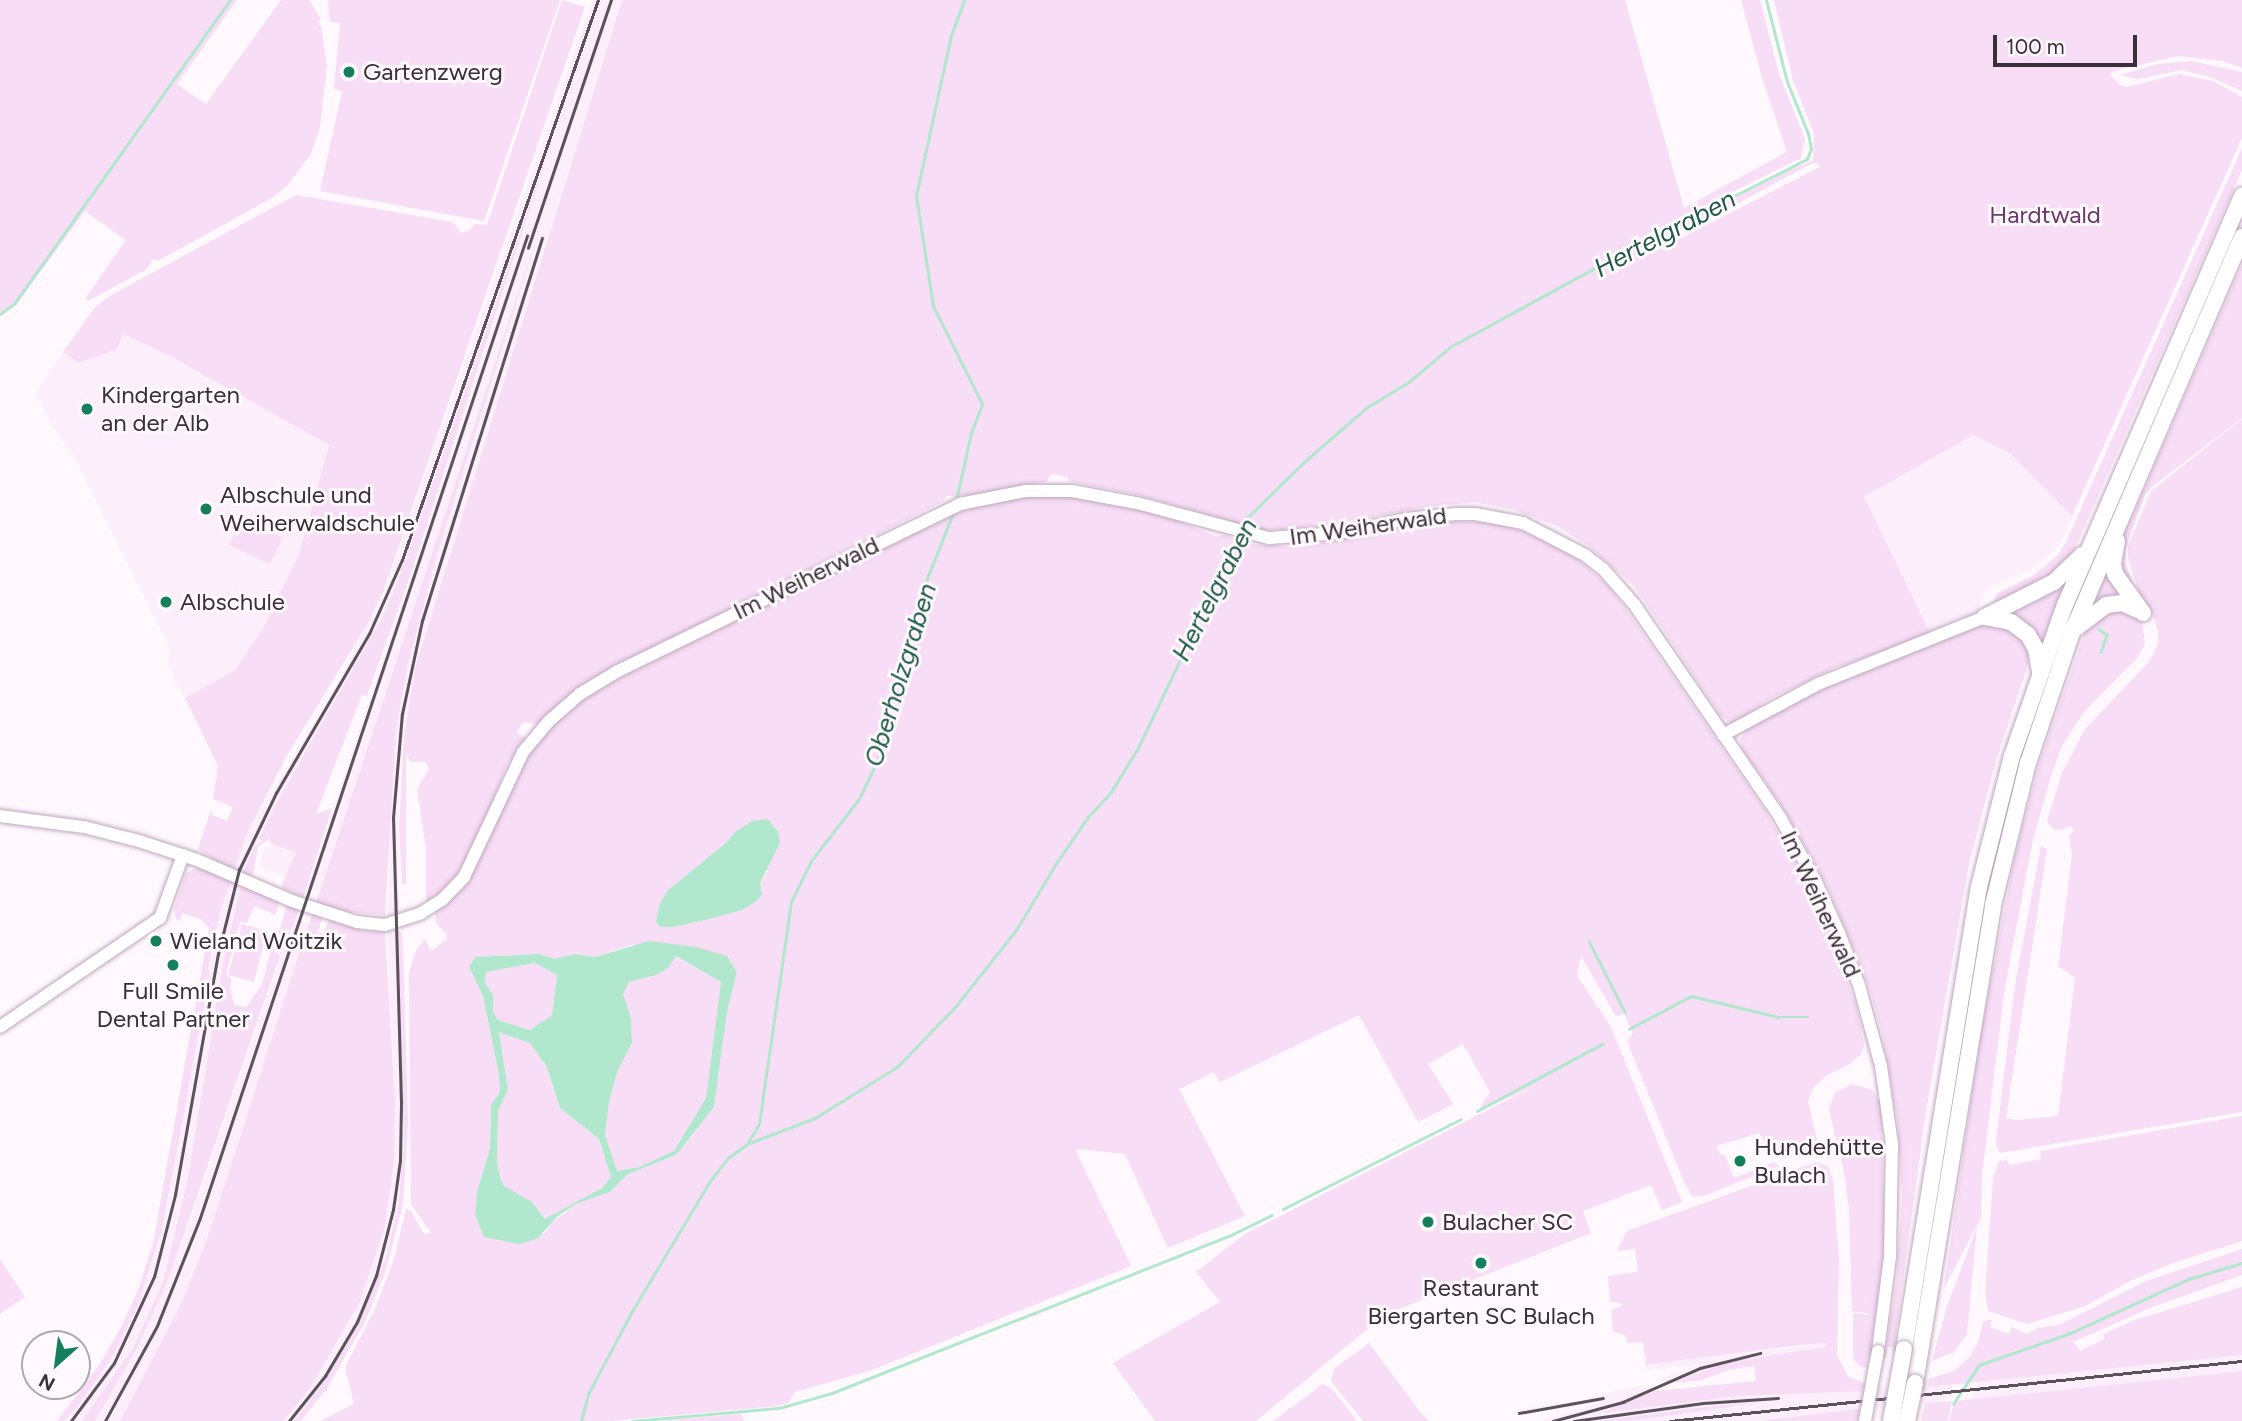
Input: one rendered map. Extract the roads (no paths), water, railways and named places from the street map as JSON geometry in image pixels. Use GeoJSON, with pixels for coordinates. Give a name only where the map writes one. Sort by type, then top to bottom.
{"type":"FeatureCollection","features":[{"type":"Feature","properties":{"kind":"highway"},"geometry":{"type":"LineString","coordinates":[[1891,1421],[1979,887],[2012,756],[2040,672],[2088,549],[2242,196]]}},
{"type":"Feature","properties":{"kind":"highway"},"geometry":{"type":"LineString","coordinates":[[1907,1421],[1922,1347],[1993,905],[2028,763],[2071,632],[2242,237]]}},
{"type":"Feature","properties":{"kind":"highway"},"geometry":{"type":"LineString","coordinates":[[2071,632],[2106,606],[2122,603],[2143,613],[2115,574],[2117,523]]}},
{"type":"Feature","properties":{"kind":"highway"},"geometry":{"type":"LineString","coordinates":[[1985,617],[2054,582],[2088,549]]}},
{"type":"Feature","properties":{"kind":"highway"},"geometry":{"type":"LineString","coordinates":[[1985,617],[2011,622],[2028,635],[2036,649],[2040,672]]}},
{"type":"Feature","properties":{"kind":"highway"},"geometry":{"type":"LineString","coordinates":[[1914,1421],[1915,1382]]}},
{"type":"Feature","properties":{"kind":"street","name":"Im Weiherwald"},"geometry":{"type":"LineString","coordinates":[[0,816],[84,827],[183,855],[285,898],[357,922],[378,926],[408,919],[442,900],[464,877],[523,752],[549,721],[574,699],[618,671],[951,507],[995,494],[1072,491],[1137,503],[1241,532],[1297,538],[1339,533],[1406,519],[1475,514],[1504,518],[1544,532],[1585,555],[1621,587],[1800,852],[1859,985],[1881,1066],[1892,1144],[1893,1223],[1883,1317],[1865,1421]]}},
{"type":"Feature","properties":{"kind":"street"},"geometry":{"type":"LineString","coordinates":[[1723,735],[1818,684],[1985,617]]}},
{"type":"Feature","properties":{"kind":"street"},"geometry":{"type":"LineString","coordinates":[[0,1027],[161,916],[183,855]]}},
{"type":"Feature","properties":{"kind":"waterway"},"geometry":{"type":"LineString","coordinates":[[0,314],[14,304],[230,0]]}},
{"type":"Feature","properties":{"kind":"waterway","name":"Oberholzgraben"},"geometry":{"type":"LineString","coordinates":[[957,496],[971,433],[982,404],[933,306],[916,196],[951,36],[964,0]]}},
{"type":"Feature","properties":{"kind":"waterway","name":"Hertelgraben"},"geometry":{"type":"LineString","coordinates":[[1243,528],[1248,517],[1302,464],[1366,408],[1409,382],[1450,347],[1641,243],[1807,159],[1811,149],[1808,134],[1787,82],[1766,0]]}},
{"type":"Feature","properties":{"kind":"waterway","name":"Oberholzgraben"},"geometry":{"type":"LineString","coordinates":[[747,1144],[759,1124],[791,902],[811,861],[859,799],[880,755],[900,663],[928,576],[952,516]]}},
{"type":"Feature","properties":{"kind":"waterway","name":"Hertelgraben"},"geometry":{"type":"LineString","coordinates":[[581,1421],[588,1394],[631,1313],[710,1181],[728,1158],[747,1144],[815,1118],[897,1067],[956,1006],[1016,930],[1055,865],[1088,817],[1111,792],[1138,748],[1240,534]]}},
{"type":"Feature","properties":{"kind":"waterway"},"geometry":{"type":"LineString","coordinates":[[2099,629],[2107,635],[2101,652]]}},
{"type":"Feature","properties":{"kind":"waterway"},"geometry":{"type":"LineString","coordinates":[[1589,941],[1625,1012]]}},
{"type":"Feature","properties":{"kind":"waterway"},"geometry":{"type":"LineString","coordinates":[[1629,1029],[1691,996],[1779,1017],[1808,1017]]}},
{"type":"Feature","properties":{"kind":"waterway"},"geometry":{"type":"LineString","coordinates":[[1477,1111],[1602,1044]]}},
{"type":"Feature","properties":{"kind":"waterway"},"geometry":{"type":"LineString","coordinates":[[1283,1209],[1461,1119]]}},
{"type":"Feature","properties":{"kind":"waterway"},"geometry":{"type":"LineString","coordinates":[[632,1421],[779,1408],[832,1393],[1233,1234],[1272,1215]]}},
{"type":"Feature","properties":{"kind":"waterway"},"geometry":{"type":"LineString","coordinates":[[1953,1404],[1979,1365],[2073,1332],[2189,1279],[2242,1263]]}},
{"type":"Feature","properties":{"kind":"railway"},"geometry":{"type":"LineString","coordinates":[[71,1421],[114,1363],[154,1277],[175,1195],[218,954],[239,870],[276,793],[369,634],[402,560],[598,0]]}},
{"type":"Feature","properties":{"kind":"railway"},"geometry":{"type":"LineString","coordinates":[[528,248],[611,0]]}},
{"type":"Feature","properties":{"kind":"railway"},"geometry":{"type":"LineString","coordinates":[[105,1421],[157,1326],[200,1218],[527,236]]}},
{"type":"Feature","properties":{"kind":"railway"},"geometry":{"type":"LineString","coordinates":[[289,1421],[325,1376],[357,1322],[376,1276],[393,1210],[400,1161],[401,1103],[393,818],[402,714],[422,621],[542,238]]}},
{"type":"Feature","properties":{"kind":"railway"},"geometry":{"type":"LineString","coordinates":[[1553,1421],[1623,1402],[1700,1368],[1760,1353]]}},
{"type":"Feature","properties":{"kind":"railway"},"geometry":{"type":"LineString","coordinates":[[1670,1421],[2242,1361]]}},
{"type":"Feature","properties":{"kind":"railway"},"geometry":{"type":"LineString","coordinates":[[1519,1413],[1603,1398]]}},
{"type":"Feature","properties":{"kind":"railway"},"geometry":{"type":"LineString","coordinates":[[1574,1421],[1703,1403],[1778,1398]]}},
{"type":"Feature","properties":{"kind":"place","name":"Gartenzwerg"},"geometry":{"type":"Point","coordinates":[349,72]}},
{"type":"Feature","properties":{"kind":"place","name":"Kindergarten an der Alb"},"geometry":{"type":"Point","coordinates":[87,409]}},
{"type":"Feature","properties":{"kind":"place","name":"Albschule und Weiherwaldschule"},"geometry":{"type":"Point","coordinates":[206,509]}},
{"type":"Feature","properties":{"kind":"place","name":"Albschule"},"geometry":{"type":"Point","coordinates":[166,602]}},
{"type":"Feature","properties":{"kind":"place","name":"Wieland Woitzik"},"geometry":{"type":"Point","coordinates":[156,941]}},
{"type":"Feature","properties":{"kind":"place","name":"Full Smile Dental Partner"},"geometry":{"type":"Point","coordinates":[173,965]}},
{"type":"Feature","properties":{"kind":"place","name":"Hundehütte Bulach"},"geometry":{"type":"Point","coordinates":[1740,1161]}},
{"type":"Feature","properties":{"kind":"place","name":"Bulacher SC"},"geometry":{"type":"Point","coordinates":[1428,1222]}},
{"type":"Feature","properties":{"kind":"place","name":"Restaurant Biergarten SC Bulach"},"geometry":{"type":"Point","coordinates":[1481,1263]}},
{"type":"Feature","properties":{"kind":"park label","name":"Hardtwald"},"geometry":{"type":"Point","coordinates":[2045,215]}}]}
